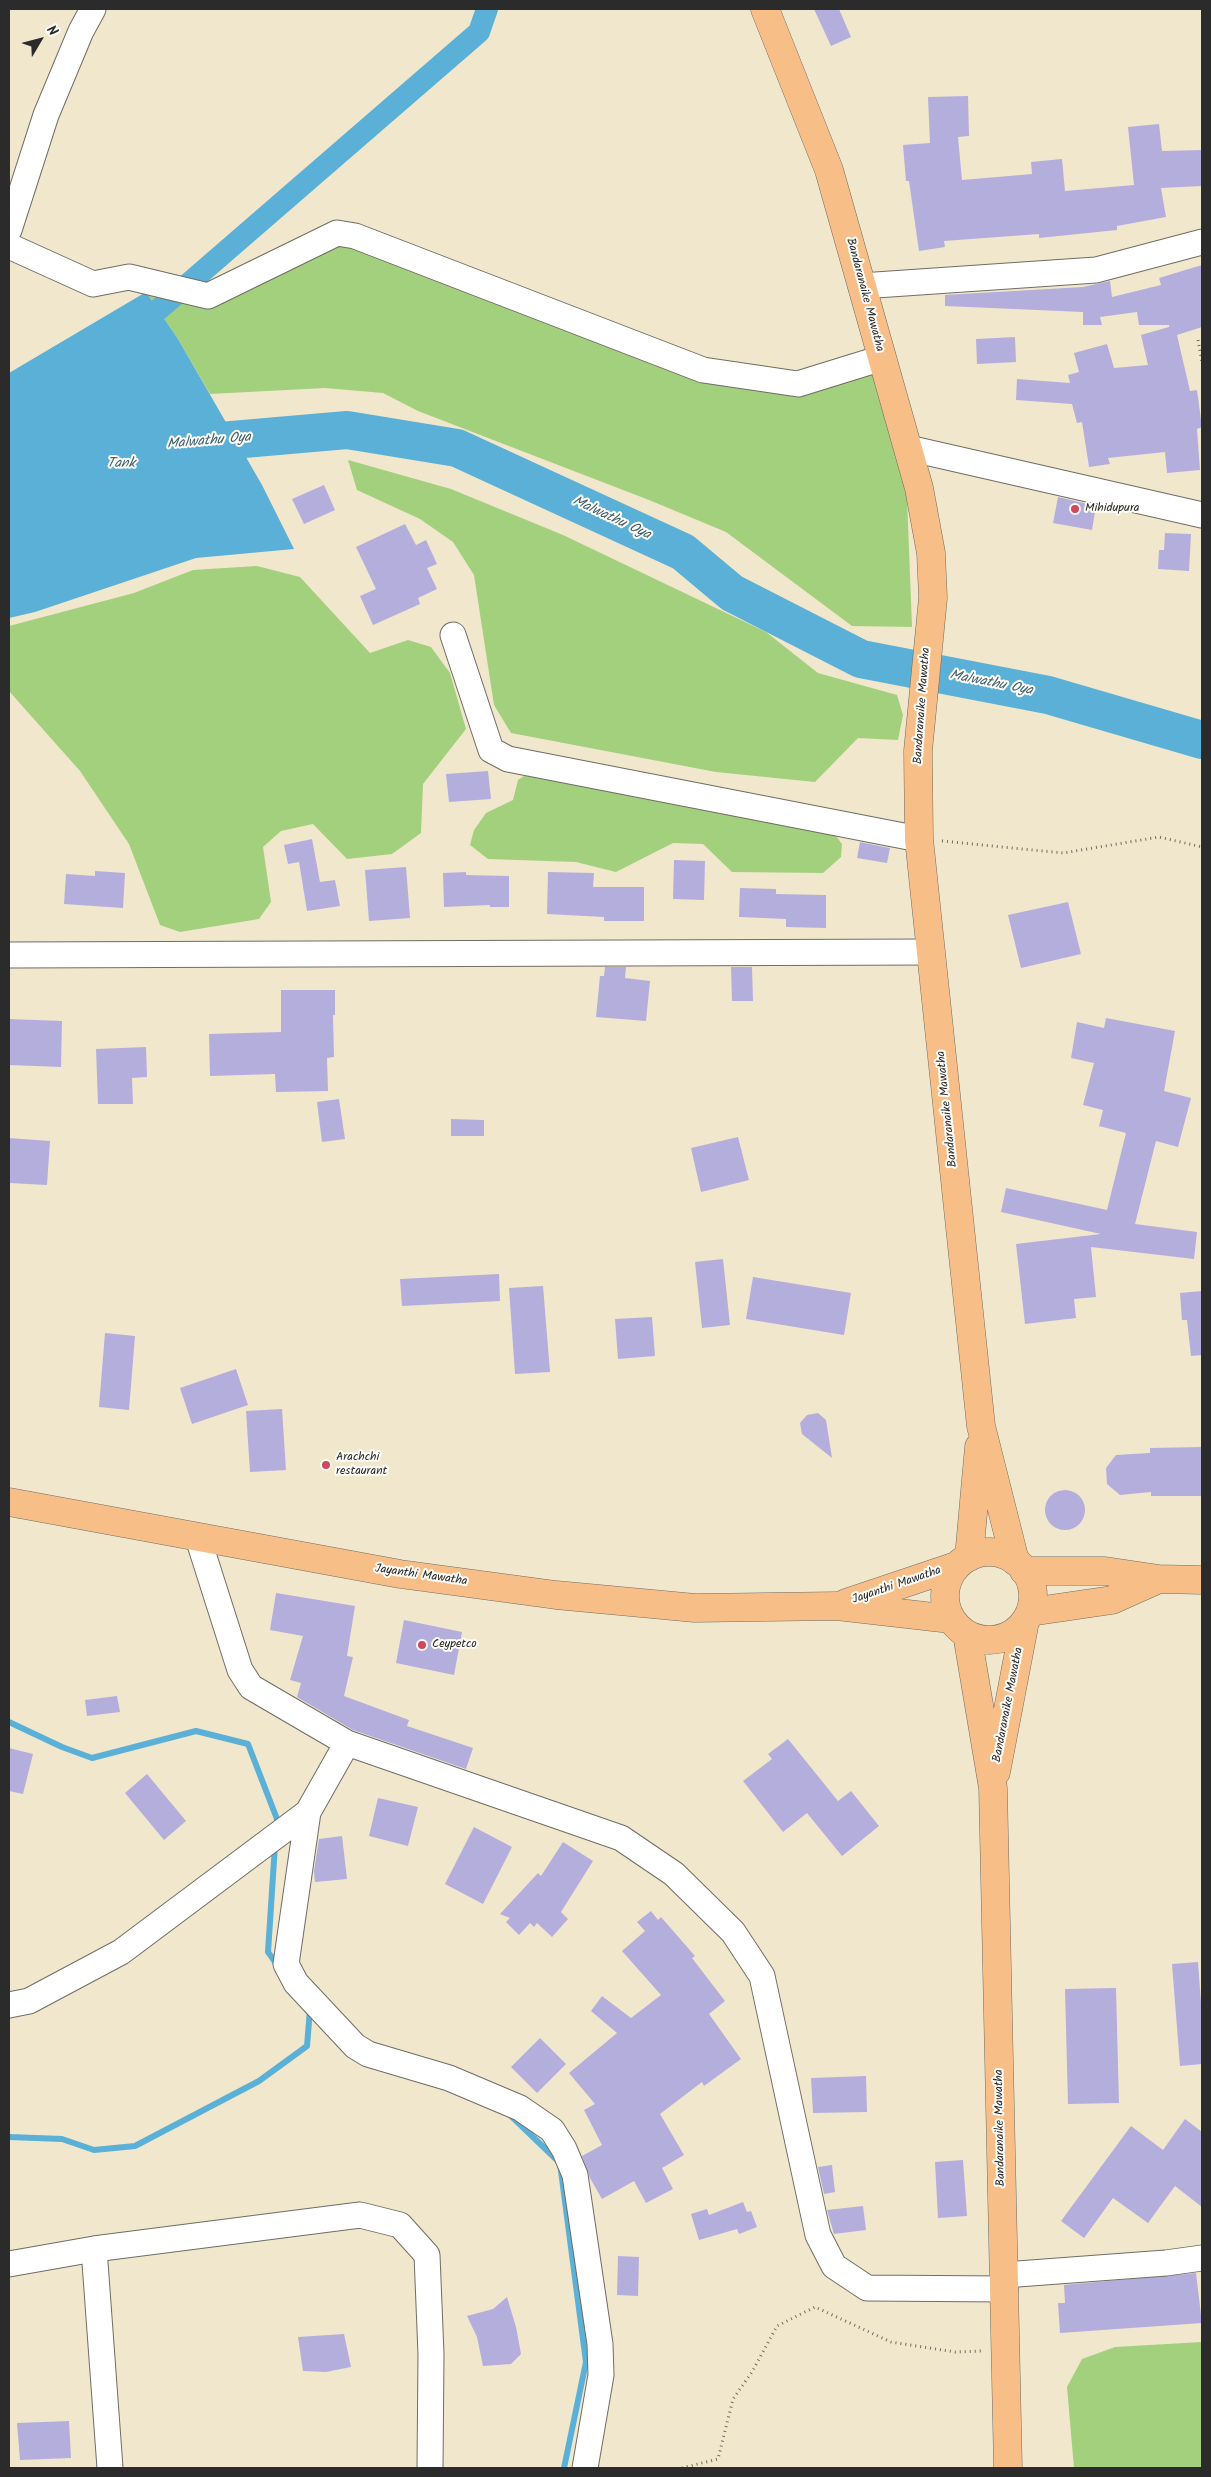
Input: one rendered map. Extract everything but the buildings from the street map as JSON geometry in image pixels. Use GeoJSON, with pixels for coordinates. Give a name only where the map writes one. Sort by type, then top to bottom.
{"type":"FeatureCollection","features":[{"type":"Feature","properties":{"kind":"main road","name":"Bandaranaike Mawatha"},"geometry":{"type":"LineString","coordinates":[[765,9],[829,170],[919,488],[931,553],[933,598],[918,751],[919,839],[981,1426],[1020,1566]]}},
{"type":"Feature","properties":{"kind":"main road","name":"Bandaranaike Mawatha"},"geometry":{"type":"LineString","coordinates":[[962,1561],[981,1426]]}},
{"type":"Feature","properties":{"kind":"main road","name":"Jayanthi Mawatha"},"geometry":{"type":"LineString","coordinates":[[9,1502],[400,1574],[556,1595],[695,1608],[838,1606],[959,1627]]}},
{"type":"Feature","properties":{"kind":"main road"},"geometry":{"type":"LineString","coordinates":[[1020,1566],[1031,1584],[1032,1598],[1027,1617],[1014,1633],[998,1639],[982,1640],[959,1627],[946,1606],[945,1592],[948,1578],[962,1561],[980,1553],[992,1552],[1020,1566],[1105,1571],[1159,1579],[1202,1580]]}},
{"type":"Feature","properties":{"kind":"main road","name":"Jayanthi Mawatha"},"geometry":{"type":"LineString","coordinates":[[838,1606],[962,1561]]}},
{"type":"Feature","properties":{"kind":"main road"},"geometry":{"type":"LineString","coordinates":[[1027,1617],[1112,1600],[1159,1579]]}},
{"type":"Feature","properties":{"kind":"main road","name":"Bandaranaike Mawatha"},"geometry":{"type":"LineString","coordinates":[[993,1788],[1027,1617]]}},
{"type":"Feature","properties":{"kind":"main road","name":"Bandaranaike Mawatha"},"geometry":{"type":"LineString","coordinates":[[959,1627],[993,1788],[1008,2468]]}},
{"type":"Feature","properties":{"kind":"street"},"geometry":{"type":"LineString","coordinates":[[9,230],[46,115],[81,31],[93,9]]}},
{"type":"Feature","properties":{"kind":"street"},"geometry":{"type":"LineString","coordinates":[[9,246],[93,284],[129,277],[208,296],[337,232],[355,236],[703,370],[798,384],[882,358]]}},
{"type":"Feature","properties":{"kind":"street"},"geometry":{"type":"LineString","coordinates":[[861,286],[1096,270],[1202,242]]}},
{"type":"Feature","properties":{"kind":"street"},"geometry":{"type":"LineString","coordinates":[[908,448],[1202,515]]}},
{"type":"Feature","properties":{"kind":"street"},"geometry":{"type":"LineString","coordinates":[[452,636],[491,750],[508,759],[919,839]]}},
{"type":"Feature","properties":{"kind":"street"},"geometry":{"type":"LineString","coordinates":[[9,955],[930,952]]}},
{"type":"Feature","properties":{"kind":"street"},"geometry":{"type":"LineString","coordinates":[[198,1538],[240,1670],[252,1687],[347,1742],[621,1838],[674,1874],[734,1932],[762,1976],[818,2235],[834,2266],[867,2288],[1004,2282],[1202,2258]]}},
{"type":"Feature","properties":{"kind":"street"},"geometry":{"type":"LineString","coordinates":[[347,1742],[308,1812],[286,1964],[296,1983],[355,2046],[368,2054],[450,2078],[520,2108],[552,2130],[564,2149],[575,2174],[600,2344],[601,2375],[585,2468]]}},
{"type":"Feature","properties":{"kind":"street"},"geometry":{"type":"LineString","coordinates":[[9,2005],[28,2001],[121,1952],[308,1812]]}},
{"type":"Feature","properties":{"kind":"street"},"geometry":{"type":"LineString","coordinates":[[9,2264],[94,2248],[360,2215],[400,2225],[427,2255],[431,2354],[430,2468]]}},
{"type":"Feature","properties":{"kind":"street"},"geometry":{"type":"LineString","coordinates":[[94,2248],[110,2468]]}},
{"type":"Feature","properties":{"kind":"path"},"geometry":{"type":"LineString","coordinates":[[1198,340],[1202,362]]}},
{"type":"Feature","properties":{"kind":"path"},"geometry":{"type":"LineString","coordinates":[[919,839],[1063,853],[1160,837],[1202,847]]}},
{"type":"Feature","properties":{"kind":"path"},"geometry":{"type":"LineString","coordinates":[[682,2468],[718,2460],[733,2399],[752,2372],[777,2326],[815,2307],[891,2342],[955,2352],[1005,2350]]}},
{"type":"Feature","properties":{"kind":"green space"},"geometry":{"type":"Polygon","coordinates":[[[337,233],[703,370],[876,373],[907,498],[912,627],[852,626],[726,532],[649,500],[418,411],[383,393],[325,388],[210,394],[178,339],[146,292],[208,296],[337,233]]]}},
{"type":"Feature","properties":{"kind":"green space"},"geometry":{"type":"Polygon","coordinates":[[[348,460],[451,489],[563,535],[766,632],[818,673],[897,695],[903,715],[898,740],[858,738],[815,782],[716,772],[511,733],[494,705],[474,575],[453,542],[420,519],[357,490],[348,460]]]}},
{"type":"Feature","properties":{"kind":"green space"},"geometry":{"type":"Polygon","coordinates":[[[257,566],[300,577],[370,653],[408,640],[431,647],[450,673],[466,729],[423,784],[421,833],[392,854],[347,859],[313,824],[281,831],[263,847],[271,902],[259,919],[180,932],[160,925],[129,844],[80,771],[9,691],[9,626],[134,593],[193,570],[257,566]]]}},
{"type":"Feature","properties":{"kind":"green space"},"geometry":{"type":"Polygon","coordinates":[[[533,770],[833,832],[842,844],[841,857],[823,873],[732,872],[703,844],[673,843],[616,872],[576,862],[488,859],[470,845],[474,830],[486,813],[513,800],[518,780],[533,770]]]}},
{"type":"Feature","properties":{"kind":"green space"},"geometry":{"type":"Polygon","coordinates":[[[1202,2342],[1202,2468],[1074,2468],[1067,2387],[1082,2359],[1115,2347],[1202,2342]]]}},
{"type":"Feature","properties":{"kind":"water","name":"Tank"},"geometry":{"type":"Polygon","coordinates":[[[146,292],[178,339],[262,485],[294,549],[196,558],[35,612],[9,618],[9,373],[146,292]]]}},
{"type":"Feature","properties":{"kind":"waterway"},"geometry":{"type":"LineString","coordinates":[[158,310],[479,32],[487,9]]}},
{"type":"Feature","properties":{"kind":"waterway","name":"Malwathu Oya"},"geometry":{"type":"LineString","coordinates":[[186,444],[347,430],[457,448],[683,552],[732,593],[861,659],[1048,695],[1202,740]]}},
{"type":"Feature","properties":{"kind":"waterway"},"geometry":{"type":"LineString","coordinates":[[9,1722],[62,1747],[92,1758],[196,1731],[248,1744],[277,1819],[277,1828]]}},
{"type":"Feature","properties":{"kind":"waterway"},"geometry":{"type":"LineString","coordinates":[[275,1845],[268,1952],[278,1966]]}},
{"type":"Feature","properties":{"kind":"waterway"},"geometry":{"type":"LineString","coordinates":[[9,2137],[62,2139],[94,2150],[135,2146],[259,2081],[307,2046],[310,2009]]}},
{"type":"Feature","properties":{"kind":"waterway"},"geometry":{"type":"LineString","coordinates":[[508,2113],[560,2163],[586,2362],[564,2468]]}},
{"type":"Feature","properties":{"kind":"place","name":"Mihidupura"},"geometry":{"type":"Point","coordinates":[1075,509]}},
{"type":"Feature","properties":{"kind":"place","name":"Arachchi restaurant"},"geometry":{"type":"Point","coordinates":[326,1465]}},
{"type":"Feature","properties":{"kind":"place","name":"Ceypetco"},"geometry":{"type":"Point","coordinates":[422,1645]}}]}
